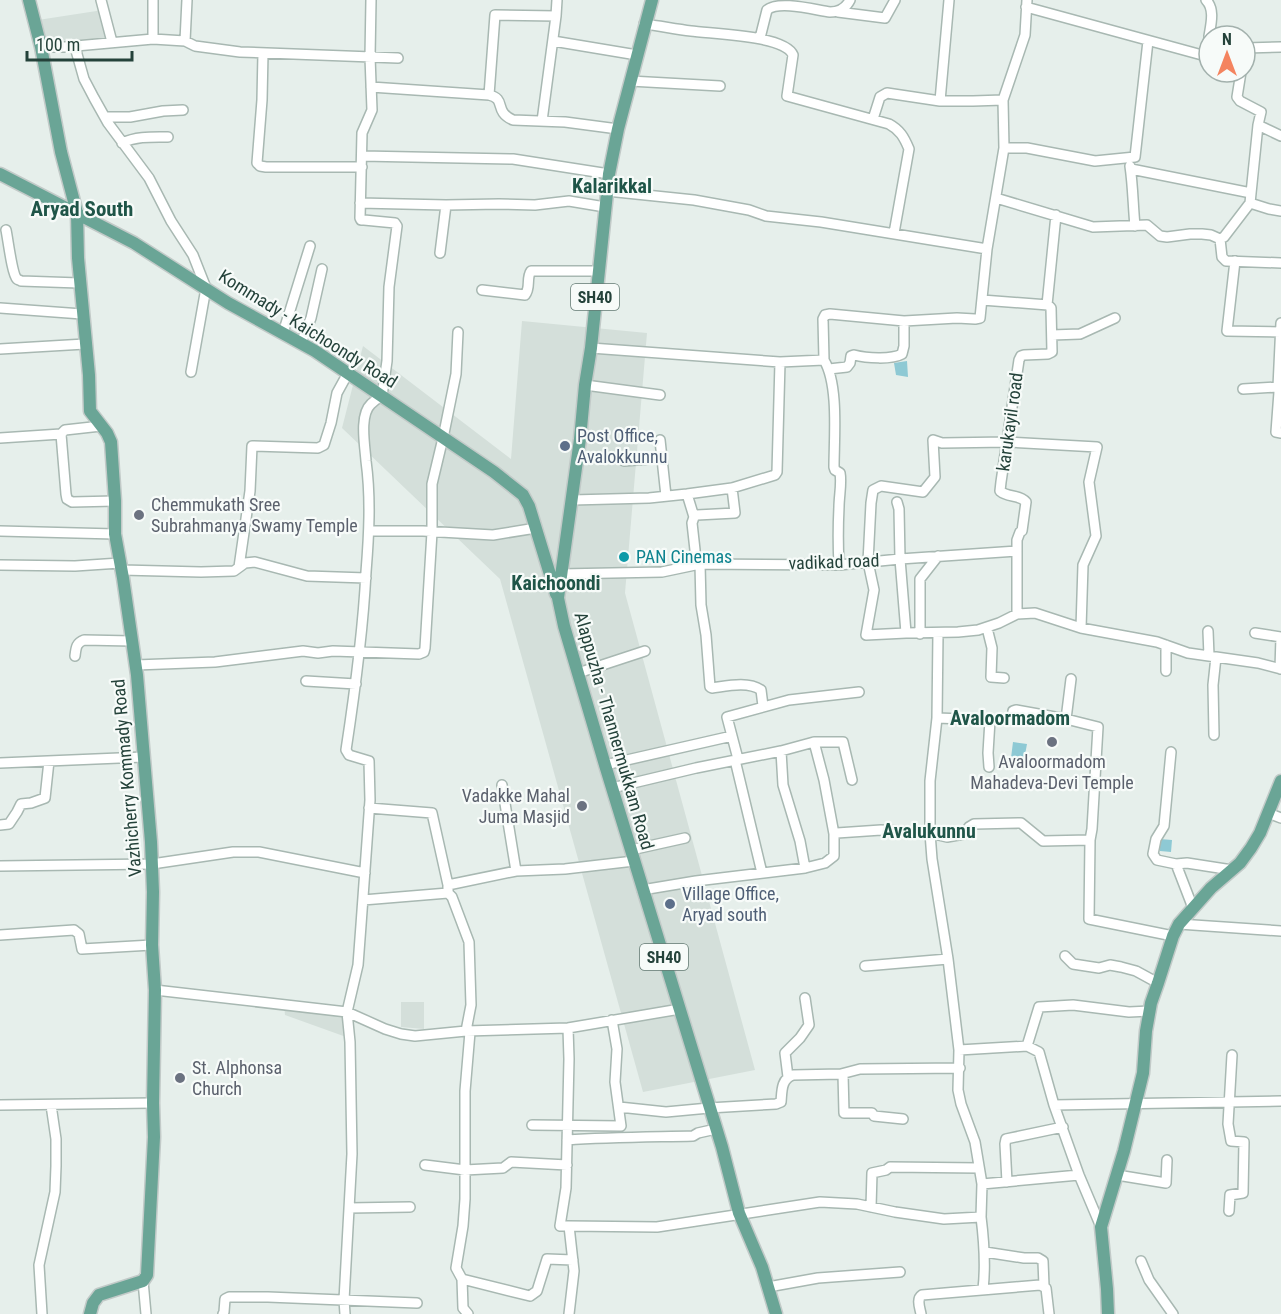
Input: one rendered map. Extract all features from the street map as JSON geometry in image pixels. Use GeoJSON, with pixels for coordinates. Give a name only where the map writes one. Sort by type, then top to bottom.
{"type":"FeatureCollection","features":[{"type":"Feature","properties":{"kind":"main road","name":"Vazhicherry Kommady Road"},"geometry":{"type":"LineString","coordinates":[[29,0],[77,213],[79,283],[89,375],[90,411],[111,442],[115,534],[132,641],[144,757],[152,864],[152,945],[155,990],[154,1137],[148,1262],[144,1281]]}},
{"type":"Feature","properties":{"kind":"main road","name":"Alappuzha - Thannermukkam Road"},"geometry":{"type":"LineString","coordinates":[[651,0],[618,129],[609,174],[591,348],[558,598],[605,765],[716,1129],[739,1213],[762,1267],[776,1314]]}},
{"type":"Feature","properties":{"kind":"main road","name":"Kommady - Kaichoondy Road"},"geometry":{"type":"LineString","coordinates":[[0,174],[134,243],[228,303],[301,343],[494,472],[525,498],[558,598]]}},
{"type":"Feature","properties":{"kind":"main road"},"geometry":{"type":"LineString","coordinates":[[1108,1314],[1101,1227],[1136,1104],[1143,1073],[1146,1031],[1158,983],[1176,930],[1193,908],[1240,863],[1251,848],[1260,833],[1281,781]]}},
{"type":"Feature","properties":{"kind":"main road"},"geometry":{"type":"LineString","coordinates":[[90,1314],[93,1303],[99,1295],[144,1281]]}},
{"type":"Feature","properties":{"kind":"street"},"geometry":{"type":"LineString","coordinates":[[101,0],[112,42]]}},
{"type":"Feature","properties":{"kind":"street"},"geometry":{"type":"LineString","coordinates":[[153,0],[153,39]]}},
{"type":"Feature","properties":{"kind":"street"},"geometry":{"type":"LineString","coordinates":[[185,41],[187,0]]}},
{"type":"Feature","properties":{"kind":"street"},"geometry":{"type":"LineString","coordinates":[[345,1314],[352,1154],[350,1042],[347,1012],[358,965],[369,808],[369,761],[349,755],[345,750],[356,684],[369,531],[364,414],[370,404],[382,396],[387,361],[389,287],[397,226],[394,223],[361,220],[362,133],[372,110],[371,0]]}},
{"type":"Feature","properties":{"kind":"street"},"geometry":{"type":"LineString","coordinates":[[542,121],[557,0]]}},
{"type":"Feature","properties":{"kind":"street"},"geometry":{"type":"LineString","coordinates":[[838,12],[850,0]]}},
{"type":"Feature","properties":{"kind":"street"},"geometry":{"type":"LineString","coordinates":[[760,38],[767,10],[771,6],[780,4],[885,18],[895,0]]}},
{"type":"Feature","properties":{"kind":"street"},"geometry":{"type":"LineString","coordinates":[[940,101],[949,0]]}},
{"type":"Feature","properties":{"kind":"street"},"geometry":{"type":"LineString","coordinates":[[1206,0],[1212,12],[1211,24]]}},
{"type":"Feature","properties":{"kind":"street"},"geometry":{"type":"LineString","coordinates":[[839,565],[838,528],[841,476],[834,468],[834,408],[829,369],[824,360],[823,319],[825,315],[830,314],[904,321],[980,318],[987,249],[1004,148],[1003,100],[1025,35],[1027,3],[1148,41],[1197,54]]}},
{"type":"Feature","properties":{"kind":"street"},"geometry":{"type":"LineString","coordinates":[[489,95],[495,15],[556,16]]}},
{"type":"Feature","properties":{"kind":"street"},"geometry":{"type":"LineString","coordinates":[[645,24],[760,38],[787,47],[793,55],[788,96],[873,119],[898,129],[904,136],[909,149],[894,233]]}},
{"type":"Feature","properties":{"kind":"street"},"geometry":{"type":"LineString","coordinates":[[41,47],[75,47],[153,39],[185,41],[195,46],[240,51],[398,58]]}},
{"type":"Feature","properties":{"kind":"street"},"geometry":{"type":"LineString","coordinates":[[552,41],[637,55]]}},
{"type":"Feature","properties":{"kind":"street"},"geometry":{"type":"LineString","coordinates":[[1004,148],[1028,148],[1095,161],[1135,158],[1148,41]]}},
{"type":"Feature","properties":{"kind":"street"},"geometry":{"type":"LineString","coordinates":[[75,47],[84,79],[122,143],[149,178],[171,221],[193,255],[206,288],[191,372]]}},
{"type":"Feature","properties":{"kind":"street"},"geometry":{"type":"LineString","coordinates":[[1257,49],[1281,47]]}},
{"type":"Feature","properties":{"kind":"street"},"geometry":{"type":"LineString","coordinates":[[263,52],[257,163],[266,167],[362,167]]}},
{"type":"Feature","properties":{"kind":"street"},"geometry":{"type":"LineString","coordinates":[[630,81],[720,86]]}},
{"type":"Feature","properties":{"kind":"street"},"geometry":{"type":"LineString","coordinates":[[1220,239],[1224,237],[1250,198],[1261,112],[1240,101],[1237,97],[1239,84]]}},
{"type":"Feature","properties":{"kind":"street"},"geometry":{"type":"LineString","coordinates":[[371,87],[489,95],[499,100],[502,113],[513,120],[565,122],[618,129]]}},
{"type":"Feature","properties":{"kind":"street"},"geometry":{"type":"LineString","coordinates":[[873,119],[880,97],[884,94],[891,93],[940,101],[1003,100]]}},
{"type":"Feature","properties":{"kind":"street"},"geometry":{"type":"LineString","coordinates":[[105,117],[130,117],[183,110]]}},
{"type":"Feature","properties":{"kind":"street"},"geometry":{"type":"LineString","coordinates":[[1258,125],[1281,136]]}},
{"type":"Feature","properties":{"kind":"street"},"geometry":{"type":"LineString","coordinates":[[122,143],[142,137],[168,137]]}},
{"type":"Feature","properties":{"kind":"street"},"geometry":{"type":"LineString","coordinates":[[362,156],[513,159],[609,174]]}},
{"type":"Feature","properties":{"kind":"street"},"geometry":{"type":"LineString","coordinates":[[1129,158],[1135,226]]}},
{"type":"Feature","properties":{"kind":"street"},"geometry":{"type":"LineString","coordinates":[[1131,169],[1250,198],[1269,209],[1281,211]]}},
{"type":"Feature","properties":{"kind":"street"},"geometry":{"type":"LineString","coordinates":[[607,191],[694,200],[748,210],[766,216],[795,218],[987,249]]}},
{"type":"Feature","properties":{"kind":"street"},"geometry":{"type":"LineString","coordinates":[[996,198],[1094,227],[1147,225],[1160,236],[1202,234],[1220,239]]}},
{"type":"Feature","properties":{"kind":"street"},"geometry":{"type":"LineString","coordinates":[[360,203],[535,205],[568,201],[605,207]]}},
{"type":"Feature","properties":{"kind":"street"},"geometry":{"type":"LineString","coordinates":[[440,253],[446,205]]}},
{"type":"Feature","properties":{"kind":"street"},"geometry":{"type":"LineString","coordinates":[[1047,305],[1056,215]]}},
{"type":"Feature","properties":{"kind":"street"},"geometry":{"type":"LineString","coordinates":[[6,230],[17,279],[79,283]]}},
{"type":"Feature","properties":{"kind":"street"},"geometry":{"type":"LineString","coordinates":[[1220,239],[1222,257],[1226,261],[1281,263]]}},
{"type":"Feature","properties":{"kind":"street"},"geometry":{"type":"LineString","coordinates":[[283,333],[310,246]]}},
{"type":"Feature","properties":{"kind":"street"},"geometry":{"type":"LineString","coordinates":[[1235,261],[1227,331],[1281,332]]}},
{"type":"Feature","properties":{"kind":"street"},"geometry":{"type":"LineString","coordinates":[[301,343],[311,318],[322,269]]}},
{"type":"Feature","properties":{"kind":"street"},"geometry":{"type":"LineString","coordinates":[[482,290],[525,295],[528,291],[531,271],[598,271]]}},
{"type":"Feature","properties":{"kind":"street"},"geometry":{"type":"LineString","coordinates":[[982,300],[1050,306],[1052,335],[1080,334],[1115,318]]}},
{"type":"Feature","properties":{"kind":"street"},"geometry":{"type":"LineString","coordinates":[[0,308],[82,314]]}},
{"type":"Feature","properties":{"kind":"street"},"geometry":{"type":"LineString","coordinates":[[829,369],[847,367],[851,356],[889,357],[902,354],[904,321]]}},
{"type":"Feature","properties":{"kind":"street"},"geometry":{"type":"LineString","coordinates":[[1281,323],[1276,432],[1281,433]]}},
{"type":"Feature","properties":{"kind":"street"},"geometry":{"type":"LineString","coordinates":[[135,665],[215,662],[303,651],[419,654],[424,652],[432,532],[432,484],[456,374],[458,332]]}},
{"type":"Feature","properties":{"kind":"street","name":"karukayil road"},"geometry":{"type":"LineString","coordinates":[[1017,614],[1017,540],[1022,531],[1026,502],[1020,497],[1003,494],[1000,491],[1019,360],[1024,355],[1050,354],[1052,335]]}},
{"type":"Feature","properties":{"kind":"street"},"geometry":{"type":"LineString","coordinates":[[0,349],[85,344]]}},
{"type":"Feature","properties":{"kind":"street"},"geometry":{"type":"LineString","coordinates":[[591,348],[780,362],[824,360]]}},
{"type":"Feature","properties":{"kind":"street"},"geometry":{"type":"LineString","coordinates":[[572,500],[635,499],[687,494],[732,488],[770,478],[777,472],[780,362]]}},
{"type":"Feature","properties":{"kind":"street"},"geometry":{"type":"LineString","coordinates":[[239,567],[250,491],[252,446],[318,448],[324,445],[337,393],[348,373]]}},
{"type":"Feature","properties":{"kind":"street"},"geometry":{"type":"LineString","coordinates":[[585,385],[660,395]]}},
{"type":"Feature","properties":{"kind":"street"},"geometry":{"type":"LineString","coordinates":[[1243,389],[1278,387]]}},
{"type":"Feature","properties":{"kind":"street"},"geometry":{"type":"LineString","coordinates":[[0,438],[61,434],[65,430],[101,426]]}},
{"type":"Feature","properties":{"kind":"street"},"geometry":{"type":"LineString","coordinates":[[61,434],[68,501],[115,501]]}},
{"type":"Feature","properties":{"kind":"street"},"geometry":{"type":"LineString","coordinates":[[660,440],[666,496]]}},
{"type":"Feature","properties":{"kind":"street"},"geometry":{"type":"LineString","coordinates":[[1081,628],[1083,565],[1096,536],[1089,482],[1097,447],[1007,442],[942,443],[933,440],[935,477],[923,492],[881,486],[873,490],[868,562],[874,590],[866,635],[958,632],[987,628],[1017,614],[1035,613],[1081,628],[1157,642],[1188,653],[1258,663],[1280,669],[1281,637],[1255,633]]}},
{"type":"Feature","properties":{"kind":"street"},"geometry":{"type":"LineString","coordinates":[[624,461],[662,458]]}},
{"type":"Feature","properties":{"kind":"street"},"geometry":{"type":"LineString","coordinates":[[694,517],[735,513],[732,488]]}},
{"type":"Feature","properties":{"kind":"street"},"geometry":{"type":"LineString","coordinates":[[687,494],[694,517],[692,523],[710,687],[744,685],[758,687],[761,690],[763,706]]}},
{"type":"Feature","properties":{"kind":"street"},"geometry":{"type":"LineString","coordinates":[[897,502],[900,559],[1017,551]]}},
{"type":"Feature","properties":{"kind":"street"},"geometry":{"type":"LineString","coordinates":[[369,531],[493,535],[536,528]]}},
{"type":"Feature","properties":{"kind":"street"},"geometry":{"type":"LineString","coordinates":[[0,531],[115,534]]}},
{"type":"Feature","properties":{"kind":"street"},"geometry":{"type":"LineString","coordinates":[[920,633],[920,579],[938,556]]}},
{"type":"Feature","properties":{"kind":"street","name":"vadikad road"},"geometry":{"type":"LineString","coordinates":[[561,574],[662,572],[697,564],[839,565],[900,559],[906,633]]}},
{"type":"Feature","properties":{"kind":"street"},"geometry":{"type":"LineString","coordinates":[[0,565],[121,566],[201,572],[234,571],[245,563],[255,562],[308,576],[366,578]]}},
{"type":"Feature","properties":{"kind":"street"},"geometry":{"type":"LineString","coordinates":[[987,628],[992,648],[991,677],[1004,678]]}},
{"type":"Feature","properties":{"kind":"street"},"geometry":{"type":"LineString","coordinates":[[1208,631],[1212,656],[1214,735]]}},
{"type":"Feature","properties":{"kind":"street"},"geometry":{"type":"LineString","coordinates":[[938,633],[938,718],[930,782],[930,833],[959,1050],[958,1090],[975,1142],[982,1184],[981,1217],[986,1268],[983,1289]]}},
{"type":"Feature","properties":{"kind":"street"},"geometry":{"type":"LineString","coordinates":[[75,656],[78,644],[84,640],[132,641]]}},
{"type":"Feature","properties":{"kind":"street"},"geometry":{"type":"LineString","coordinates":[[1166,645],[1166,670]]}},
{"type":"Feature","properties":{"kind":"street"},"geometry":{"type":"LineString","coordinates":[[578,672],[645,651]]}},
{"type":"Feature","properties":{"kind":"street"},"geometry":{"type":"LineString","coordinates":[[1066,719],[1071,680]]}},
{"type":"Feature","properties":{"kind":"street"},"geometry":{"type":"LineString","coordinates":[[306,681],[356,684]]}},
{"type":"Feature","properties":{"kind":"street"},"geometry":{"type":"LineString","coordinates":[[762,873],[727,717],[796,698],[859,692]]}},
{"type":"Feature","properties":{"kind":"street"},"geometry":{"type":"LineString","coordinates":[[938,718],[1012,720],[1013,711],[1016,710],[1098,727],[1090,840],[1089,919],[1176,930],[1281,930]]}},
{"type":"Feature","properties":{"kind":"street"},"geometry":{"type":"LineString","coordinates":[[989,767],[990,720]]}},
{"type":"Feature","properties":{"kind":"street"},"geometry":{"type":"LineString","coordinates":[[605,765],[732,736]]}},
{"type":"Feature","properties":{"kind":"street"},"geometry":{"type":"LineString","coordinates":[[612,788],[814,742],[843,742],[852,780]]}},
{"type":"Feature","properties":{"kind":"street"},"geometry":{"type":"LineString","coordinates":[[642,890],[806,868],[825,863],[833,857],[834,834],[814,742]]}},
{"type":"Feature","properties":{"kind":"street"},"geometry":{"type":"LineString","coordinates":[[781,751],[783,785],[806,868]]}},
{"type":"Feature","properties":{"kind":"street"},"geometry":{"type":"LineString","coordinates":[[1171,752],[1164,826],[1156,839],[1153,854],[1157,860],[1176,864],[1187,863],[1232,870]]}},
{"type":"Feature","properties":{"kind":"street"},"geometry":{"type":"LineString","coordinates":[[0,763],[144,757]]}},
{"type":"Feature","properties":{"kind":"street"},"geometry":{"type":"LineString","coordinates":[[0,825],[9,824],[21,804],[31,804],[45,798],[49,761]]}},
{"type":"Feature","properties":{"kind":"street"},"geometry":{"type":"LineString","coordinates":[[502,785],[516,871]]}},
{"type":"Feature","properties":{"kind":"street"},"geometry":{"type":"LineString","coordinates":[[369,808],[432,813],[448,889],[469,942],[471,1005],[465,1091],[463,1226],[456,1268],[462,1279],[462,1305],[468,1314]]}},
{"type":"Feature","properties":{"kind":"street"},"geometry":{"type":"LineString","coordinates":[[1268,813],[1281,818]]}},
{"type":"Feature","properties":{"kind":"street"},"geometry":{"type":"LineString","coordinates":[[834,834],[881,830],[930,833],[947,837],[964,834],[969,826],[974,824],[1021,823],[1043,841],[1090,840]]}},
{"type":"Feature","properties":{"kind":"street"},"geometry":{"type":"LineString","coordinates":[[363,900],[448,889],[516,871],[565,870],[633,856],[685,838]]}},
{"type":"Feature","properties":{"kind":"street"},"geometry":{"type":"LineString","coordinates":[[0,866],[152,864],[233,852],[259,852],[365,873]]}},
{"type":"Feature","properties":{"kind":"street"},"geometry":{"type":"LineString","coordinates":[[1176,864],[1193,908]]}},
{"type":"Feature","properties":{"kind":"street"},"geometry":{"type":"LineString","coordinates":[[0,935],[74,930],[79,934],[82,949],[152,945]]}},
{"type":"Feature","properties":{"kind":"street"},"geometry":{"type":"LineString","coordinates":[[1065,956],[1073,964],[1099,968],[1110,965],[1136,971],[1158,983]]}},
{"type":"Feature","properties":{"kind":"street"},"geometry":{"type":"LineString","coordinates":[[865,966],[948,959]]}},
{"type":"Feature","properties":{"kind":"street"},"geometry":{"type":"LineString","coordinates":[[155,990],[347,1012],[385,1029],[416,1036],[568,1028],[680,1009]]}},
{"type":"Feature","properties":{"kind":"street"},"geometry":{"type":"LineString","coordinates":[[788,1077],[784,1053],[800,1038],[809,1025],[805,998]]}},
{"type":"Feature","properties":{"kind":"street"},"geometry":{"type":"LineString","coordinates":[[1027,1046],[1039,1007],[1073,1005],[1150,1011]]}},
{"type":"Feature","properties":{"kind":"street"},"geometry":{"type":"LineString","coordinates":[[532,1125],[621,1126],[615,1082],[617,1049],[612,1020]]}},
{"type":"Feature","properties":{"kind":"street"},"geometry":{"type":"LineString","coordinates":[[568,1028],[570,1059],[567,1165],[560,1226],[657,1227],[820,1202],[857,1204],[944,1219],[981,1217]]}},
{"type":"Feature","properties":{"kind":"street"},"geometry":{"type":"LineString","coordinates":[[959,1050],[1027,1046],[1039,1052],[1054,1105],[1079,1175],[1101,1227]]}},
{"type":"Feature","properties":{"kind":"street"},"geometry":{"type":"LineString","coordinates":[[1229,1211],[1230,1195],[1243,1193],[1244,1142],[1232,1141],[1228,1124],[1232,1055]]}},
{"type":"Feature","properties":{"kind":"street"},"geometry":{"type":"LineString","coordinates":[[619,1107],[666,1112],[779,1104],[784,1081],[788,1077],[843,1074],[860,1070],[960,1068]]}},
{"type":"Feature","properties":{"kind":"street"},"geometry":{"type":"LineString","coordinates":[[843,1074],[844,1113],[872,1113],[874,1116],[903,1119]]}},
{"type":"Feature","properties":{"kind":"street"},"geometry":{"type":"LineString","coordinates":[[1054,1105],[1281,1101]]}},
{"type":"Feature","properties":{"kind":"street"},"geometry":{"type":"LineString","coordinates":[[0,1105],[153,1103]]}},
{"type":"Feature","properties":{"kind":"street"},"geometry":{"type":"LineString","coordinates":[[42,1314],[39,1265],[55,1192],[56,1139],[51,1105]]}},
{"type":"Feature","properties":{"kind":"street"},"geometry":{"type":"LineString","coordinates":[[1007,1182],[1006,1139],[1063,1127]]}},
{"type":"Feature","properties":{"kind":"street"},"geometry":{"type":"LineString","coordinates":[[567,1140],[693,1136],[716,1129]]}},
{"type":"Feature","properties":{"kind":"street"},"geometry":{"type":"LineString","coordinates":[[1117,1175],[1166,1183],[1167,1160]]}},
{"type":"Feature","properties":{"kind":"street"},"geometry":{"type":"LineString","coordinates":[[424,1165],[465,1170],[503,1168],[511,1162],[567,1165]]}},
{"type":"Feature","properties":{"kind":"street"},"geometry":{"type":"LineString","coordinates":[[871,1207],[872,1173],[890,1167],[979,1168]]}},
{"type":"Feature","properties":{"kind":"street"},"geometry":{"type":"LineString","coordinates":[[982,1184],[1079,1175]]}},
{"type":"Feature","properties":{"kind":"street"},"geometry":{"type":"LineString","coordinates":[[348,1208],[410,1207]]}},
{"type":"Feature","properties":{"kind":"street"},"geometry":{"type":"LineString","coordinates":[[569,1226],[574,1272],[569,1314]]}},
{"type":"Feature","properties":{"kind":"street"},"geometry":{"type":"LineString","coordinates":[[985,1252],[1038,1258],[1043,1261],[1044,1286],[1049,1314]]}},
{"type":"Feature","properties":{"kind":"street"},"geometry":{"type":"LineString","coordinates":[[462,1279],[530,1296],[537,1291],[547,1260],[573,1260]]}},
{"type":"Feature","properties":{"kind":"street"},"geometry":{"type":"LineString","coordinates":[[1141,1261],[1149,1280],[1173,1314]]}},
{"type":"Feature","properties":{"kind":"street"},"geometry":{"type":"LineString","coordinates":[[768,1287],[818,1278],[900,1272]]}},
{"type":"Feature","properties":{"kind":"street"},"geometry":{"type":"LineString","coordinates":[[144,1281],[146,1314]]}},
{"type":"Feature","properties":{"kind":"street"},"geometry":{"type":"LineString","coordinates":[[921,1314],[918,1300],[922,1295],[1044,1286]]}},
{"type":"Feature","properties":{"kind":"street"},"geometry":{"type":"LineString","coordinates":[[223,1314],[225,1299],[229,1297],[417,1303]]}},
{"type":"Feature","properties":{"kind":"shaded area"},"geometry":{"type":"Polygon","coordinates":[[[103,10],[107,38],[44,44],[38,20],[103,10]]]}},
{"type":"Feature","properties":{"kind":"shaded area","name":"Kaichoondi"},"geometry":{"type":"Polygon","coordinates":[[[522,321],[647,333],[625,593],[755,1070],[643,1092],[500,579],[342,428],[363,346],[511,459],[522,321]]]}},
{"type":"Feature","properties":{"kind":"shaded area"},"geometry":{"type":"Polygon","coordinates":[[[401,1002],[424,1002],[424,1029],[401,1027],[401,1002]]]}},
{"type":"Feature","properties":{"kind":"shaded area"},"geometry":{"type":"Polygon","coordinates":[[[284,1004],[346,1010],[349,1038],[285,1015],[284,1004]]]}},
{"type":"Feature","properties":{"kind":"water"},"geometry":{"type":"Polygon","coordinates":[[[907,361],[908,377],[896,375],[894,363],[907,361]]]}},
{"type":"Feature","properties":{"kind":"water"},"geometry":{"type":"Polygon","coordinates":[[[1013,742],[1027,744],[1024,760],[1011,758],[1013,742]]]}},
{"type":"Feature","properties":{"kind":"water"},"geometry":{"type":"Polygon","coordinates":[[[1160,839],[1172,840],[1171,852],[1160,851],[1160,839]]]}},
{"type":"Feature","properties":{"kind":"place","name":"Post Office, Avalokkunnu"},"geometry":{"type":"Point","coordinates":[565,446]}},
{"type":"Feature","properties":{"kind":"place","name":"Chemmukath Sree Subrahmanya Swamy Temple"},"geometry":{"type":"Point","coordinates":[139,515]}},
{"type":"Feature","properties":{"kind":"place","name":"PAN Cinemas"},"geometry":{"type":"Point","coordinates":[624,557]}},
{"type":"Feature","properties":{"kind":"place","name":"Avaloormadom Mahadeva-Devi Temple"},"geometry":{"type":"Point","coordinates":[1052,742]}},
{"type":"Feature","properties":{"kind":"place","name":"Vadakke Mahal Juma Masjid"},"geometry":{"type":"Point","coordinates":[582,806]}},
{"type":"Feature","properties":{"kind":"place","name":"Village Office, Aryad south"},"geometry":{"type":"Point","coordinates":[670,904]}},
{"type":"Feature","properties":{"kind":"place","name":"St. Alphonsa Church"},"geometry":{"type":"Point","coordinates":[180,1078]}},
{"type":"Feature","properties":{"kind":"district","name":"Kalarikkal"},"geometry":{"type":"Point","coordinates":[612,186]}},
{"type":"Feature","properties":{"kind":"district","name":"Aryad South"},"geometry":{"type":"Point","coordinates":[82,209]}},
{"type":"Feature","properties":{"kind":"district","name":"Kaichoondi"},"geometry":{"type":"Point","coordinates":[556,583]}},
{"type":"Feature","properties":{"kind":"district","name":"Avaloormadom"},"geometry":{"type":"Point","coordinates":[1010,718]}},
{"type":"Feature","properties":{"kind":"district","name":"Avalukunnu"},"geometry":{"type":"Point","coordinates":[929,831]}}]}
